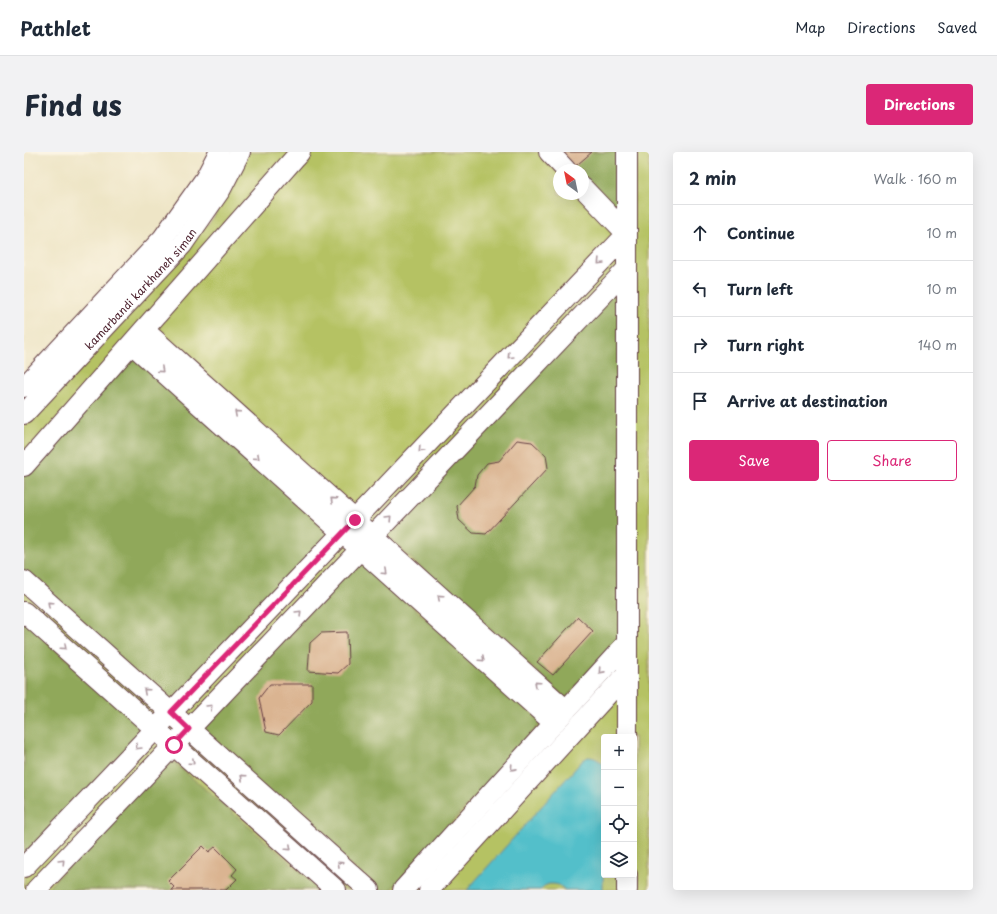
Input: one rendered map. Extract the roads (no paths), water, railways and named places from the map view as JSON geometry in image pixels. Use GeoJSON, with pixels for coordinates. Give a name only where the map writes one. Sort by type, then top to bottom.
{"type":"FeatureCollection","features":[{"type":"Feature","properties":{"kind":"street","name":"kamarbandi karkhaneh siman"},"geometry":{"type":"LineString","coordinates":[[24,387],[163,238],[205,179],[219,152]]}},
{"type":"Feature","properties":{"kind":"street","name":"kamarbandi karkhaneh siman"},"geometry":{"type":"LineString","coordinates":[[24,414],[182,245],[221,190],[240,152]]}},
{"type":"Feature","properties":{"kind":"street"},"geometry":{"type":"LineString","coordinates":[[24,466],[300,152]]}},
{"type":"Feature","properties":{"kind":"street"},"geometry":{"type":"LineString","coordinates":[[549,152],[560,164]]}},
{"type":"Feature","properties":{"kind":"street"},"geometry":{"type":"LineString","coordinates":[[627,152],[627,734]]}},
{"type":"Feature","properties":{"kind":"street"},"geometry":{"type":"LineString","coordinates":[[589,194],[627,234]]}},
{"type":"Feature","properties":{"kind":"street"},"geometry":{"type":"LineString","coordinates":[[24,867],[627,234]]}},
{"type":"Feature","properties":{"kind":"street"},"geometry":{"type":"LineString","coordinates":[[36,890],[627,269]]}},
{"type":"Feature","properties":{"kind":"street"},"geometry":{"type":"LineString","coordinates":[[138,337],[560,717]]}},
{"type":"Feature","properties":{"kind":"street"},"geometry":{"type":"LineString","coordinates":[[24,581],[369,890]]}},
{"type":"Feature","properties":{"kind":"street"},"geometry":{"type":"LineString","coordinates":[[24,612],[336,890]]}},
{"type":"Feature","properties":{"kind":"street"},"geometry":{"type":"LineString","coordinates":[[403,890],[627,642]]}},
{"type":"Feature","properties":{"kind":"street"},"geometry":{"type":"LineString","coordinates":[[430,890],[627,673]]}},
{"type":"Feature","properties":{"kind":"street"},"geometry":{"type":"LineString","coordinates":[[627,878],[627,890]]}},
{"type":"Feature","properties":{"kind":"water"},"geometry":{"type":"Polygon","coordinates":[[[588,757],[597,759],[601,763],[601,878],[603,878],[603,890],[565,890],[559,885],[549,884],[540,890],[467,890],[583,760],[588,757]]]}}]}
